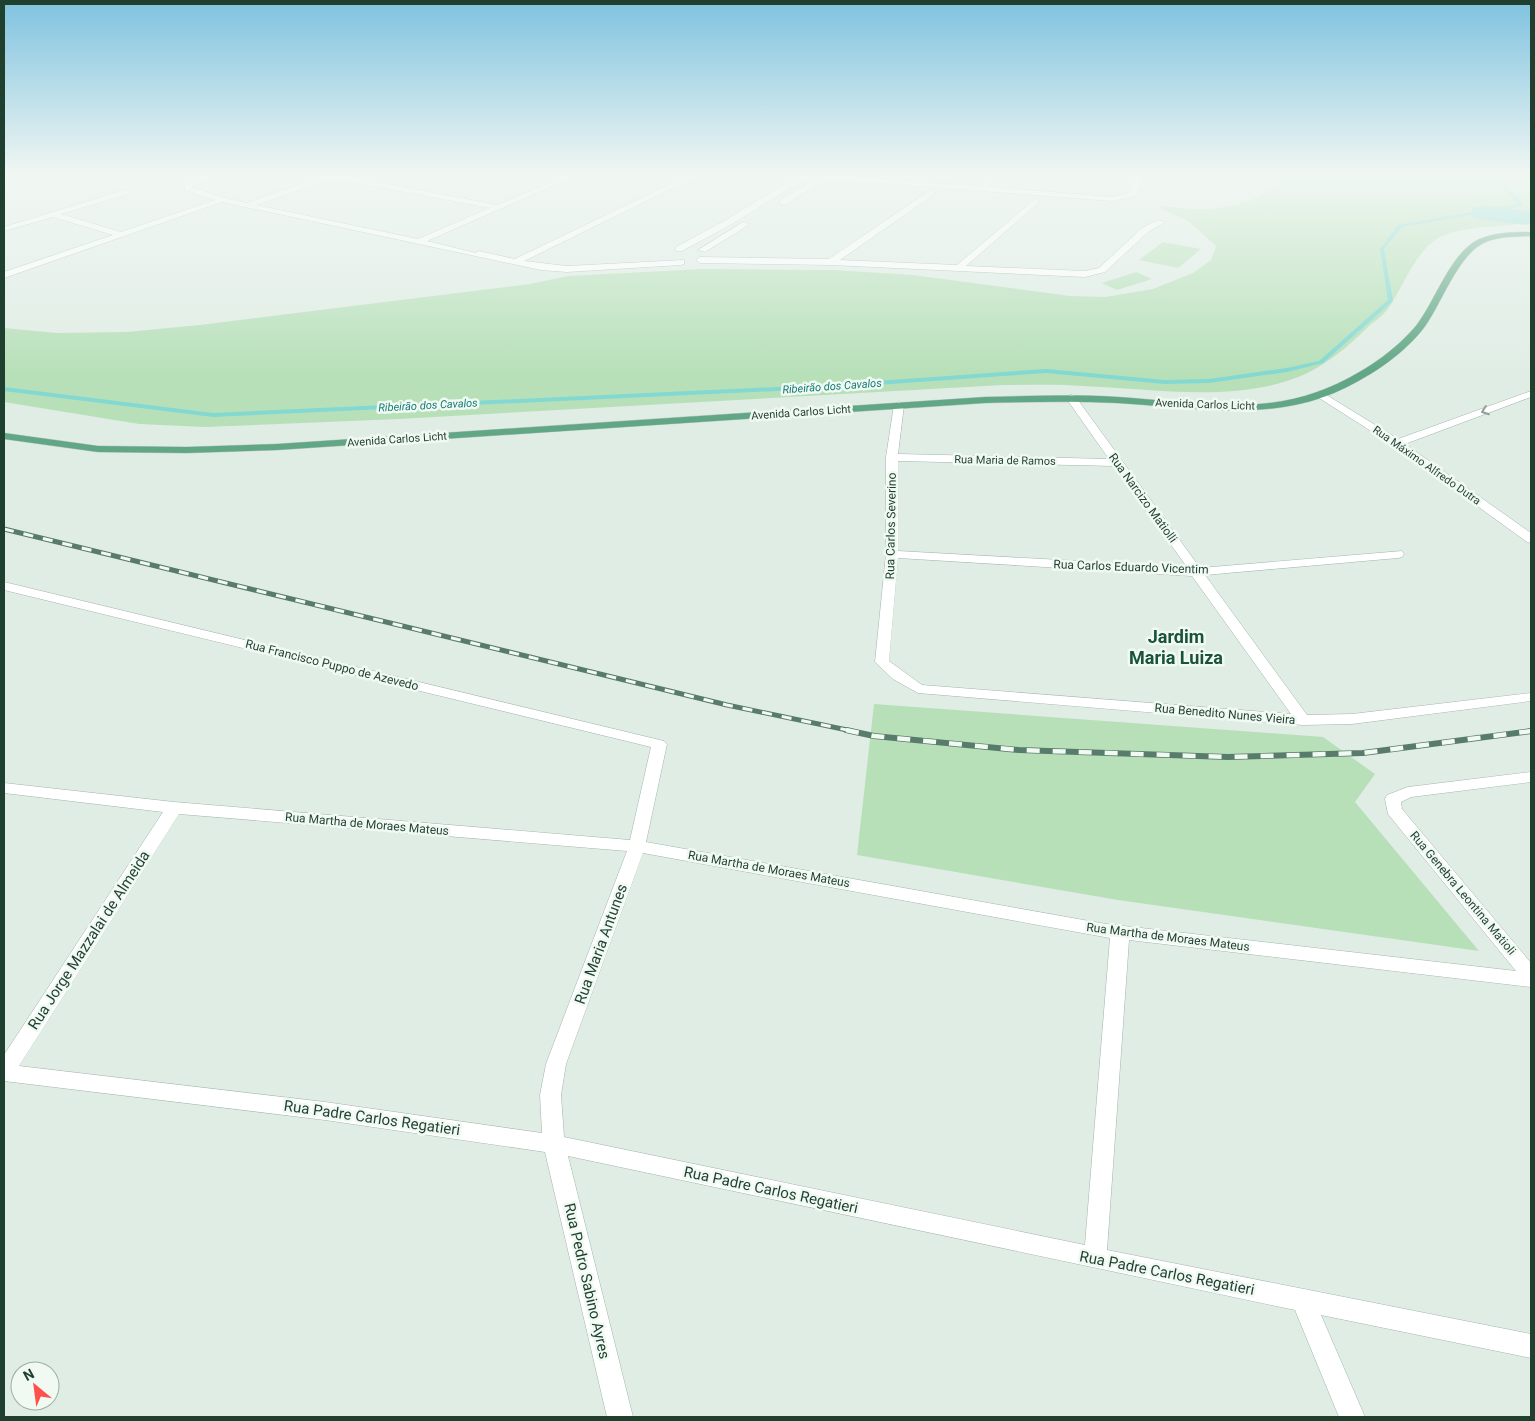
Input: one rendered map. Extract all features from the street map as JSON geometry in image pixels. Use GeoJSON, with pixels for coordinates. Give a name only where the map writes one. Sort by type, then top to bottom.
{"type":"FeatureCollection","features":[{"type":"Feature","properties":{"kind":"main road","name":"Avenida Carlos Licht"},"geometry":{"type":"LineString","coordinates":[[4,436],[98,449],[196,450],[297,446],[985,400],[1071,398],[1246,407],[1274,404],[1320,394],[1363,373],[1390,355],[1419,328],[1467,252],[1479,242],[1489,239]]}},
{"type":"Feature","properties":{"kind":"street"},"geometry":{"type":"LineString","coordinates":[[4,275],[104,239]]}},
{"type":"Feature","properties":{"kind":"street"},"geometry":{"type":"LineString","coordinates":[[412,239],[515,262],[567,269],[690,261],[756,260],[1085,274],[1102,270],[1135,239]]}},
{"type":"Feature","properties":{"kind":"street"},"geometry":{"type":"LineString","coordinates":[[420,241],[424,239]]}},
{"type":"Feature","properties":{"kind":"street"},"geometry":{"type":"LineString","coordinates":[[515,262],[562,239]]}},
{"type":"Feature","properties":{"kind":"street"},"geometry":{"type":"LineString","coordinates":[[668,257],[670,252],[697,239]]}},
{"type":"Feature","properties":{"kind":"street"},"geometry":{"type":"LineString","coordinates":[[631,264],[668,257],[690,261],[724,239]]}},
{"type":"Feature","properties":{"kind":"street"},"geometry":{"type":"LineString","coordinates":[[831,262],[864,239]]}},
{"type":"Feature","properties":{"kind":"street"},"geometry":{"type":"LineString","coordinates":[[959,268],[992,239]]}},
{"type":"Feature","properties":{"kind":"street"},"geometry":{"type":"LineString","coordinates":[[679,249],[756,260]]}},
{"type":"Feature","properties":{"kind":"street","name":"Rua Máximo Alfredo Dutra"},"geometry":{"type":"LineString","coordinates":[[1320,394],[1397,443],[1531,538]]}},
{"type":"Feature","properties":{"kind":"street"},"geometry":{"type":"LineString","coordinates":[[1397,443],[1531,394]]}},
{"type":"Feature","properties":{"kind":"street","name":"Rua Narcizo Matiolli"},"geometry":{"type":"LineString","coordinates":[[1071,398],[1303,720]]}},
{"type":"Feature","properties":{"kind":"street","name":"Rua Carlos Severino"},"geometry":{"type":"LineString","coordinates":[[899,405],[892,457],[892,554],[882,662],[898,676],[918,689]]}},
{"type":"Feature","properties":{"kind":"street","name":"Rua Maria de Ramos"},"geometry":{"type":"LineString","coordinates":[[892,457],[1118,463]]}},
{"type":"Feature","properties":{"kind":"street","name":"Rua Carlos Eduardo Vicentim"},"geometry":{"type":"LineString","coordinates":[[892,554],[1197,572],[1398,554]]}},
{"type":"Feature","properties":{"kind":"street","name":"Rua Francisco Puppo de Azevedo"},"geometry":{"type":"LineString","coordinates":[[5,588],[660,744]]}},
{"type":"Feature","properties":{"kind":"street","name":"Rua Benedito Nunes Vieira"},"geometry":{"type":"LineString","coordinates":[[918,689],[1303,720],[1352,719],[1531,697]]}},
{"type":"Feature","properties":{"kind":"street","name":"Rua Maria Antunes"},"geometry":{"type":"LineString","coordinates":[[554,1144],[550,1113],[550,1088],[556,1064],[637,846],[660,744]]}},
{"type":"Feature","properties":{"kind":"street","name":"Rua Genebra Leontina Matioli"},"geometry":{"type":"LineString","coordinates":[[1531,777],[1408,792],[1393,799],[1394,810],[1531,976]]}},
{"type":"Feature","properties":{"kind":"street","name":"Rua Martha de Moraes Mateus"},"geometry":{"type":"LineString","coordinates":[[4,788],[174,808],[637,846],[1120,932],[1531,980]]}},
{"type":"Feature","properties":{"kind":"street","name":"Rua Jorge Mazzalai de Almeida"},"geometry":{"type":"LineString","coordinates":[[4,1072],[174,808]]}},
{"type":"Feature","properties":{"kind":"street"},"geometry":{"type":"LineString","coordinates":[[1095,1258],[1120,932]]}},
{"type":"Feature","properties":{"kind":"street","name":"Rua Padre Carlos Regatieri"},"geometry":{"type":"LineString","coordinates":[[4,1072],[325,1110],[554,1144],[1095,1258],[1531,1346]]}},
{"type":"Feature","properties":{"kind":"street","name":"Rua Pedro Sabino Ayres"},"geometry":{"type":"LineString","coordinates":[[554,1144],[620,1417]]}},
{"type":"Feature","properties":{"kind":"street"},"geometry":{"type":"LineString","coordinates":[[1302,1300],[1352,1417]]}},
{"type":"Feature","properties":{"kind":"green space"},"geometry":{"type":"Polygon","coordinates":[[[1209,239],[1436,239],[1416,261],[1388,309],[1337,354],[1315,369],[1290,380],[1262,387],[1232,391],[1202,392],[1063,385],[1003,385],[399,419],[205,427],[139,424],[4,402],[4,328],[57,333],[127,332],[200,325],[530,284],[568,276],[703,269],[833,270],[913,275],[1070,296],[1105,297],[1153,289],[1193,273],[1211,260],[1216,246],[1209,239]]]}},
{"type":"Feature","properties":{"kind":"green space"},"geometry":{"type":"Polygon","coordinates":[[[1163,242],[1201,249],[1178,268],[1139,260],[1163,242]]]}},
{"type":"Feature","properties":{"kind":"green space"},"geometry":{"type":"Polygon","coordinates":[[[1136,272],[1152,279],[1117,290],[1102,283],[1136,272]]]}},
{"type":"Feature","properties":{"kind":"green space"},"geometry":{"type":"Polygon","coordinates":[[[874,704],[1323,737],[1375,774],[1355,802],[1479,951],[1118,900],[857,855],[874,704]]]}},
{"type":"Feature","properties":{"kind":"waterway","name":"Ribeirão dos Cavalos"},"geometry":{"type":"LineString","coordinates":[[4,389],[213,415],[820,387],[1046,371],[1165,382],[1209,381],[1287,370],[1321,362],[1391,300],[1382,249],[1390,239]]}},
{"type":"Feature","properties":{"kind":"railway"},"geometry":{"type":"LineString","coordinates":[[4,529],[727,705],[852,731]]}},
{"type":"Feature","properties":{"kind":"railway"},"geometry":{"type":"LineString","coordinates":[[846,730],[874,736],[1019,750],[1228,757],[1363,753],[1531,731],[1529,731]]}},
{"type":"Feature","properties":{"kind":"district","name":"Jardim Maria Luiza"},"geometry":{"type":"Point","coordinates":[1176,648]}}]}
